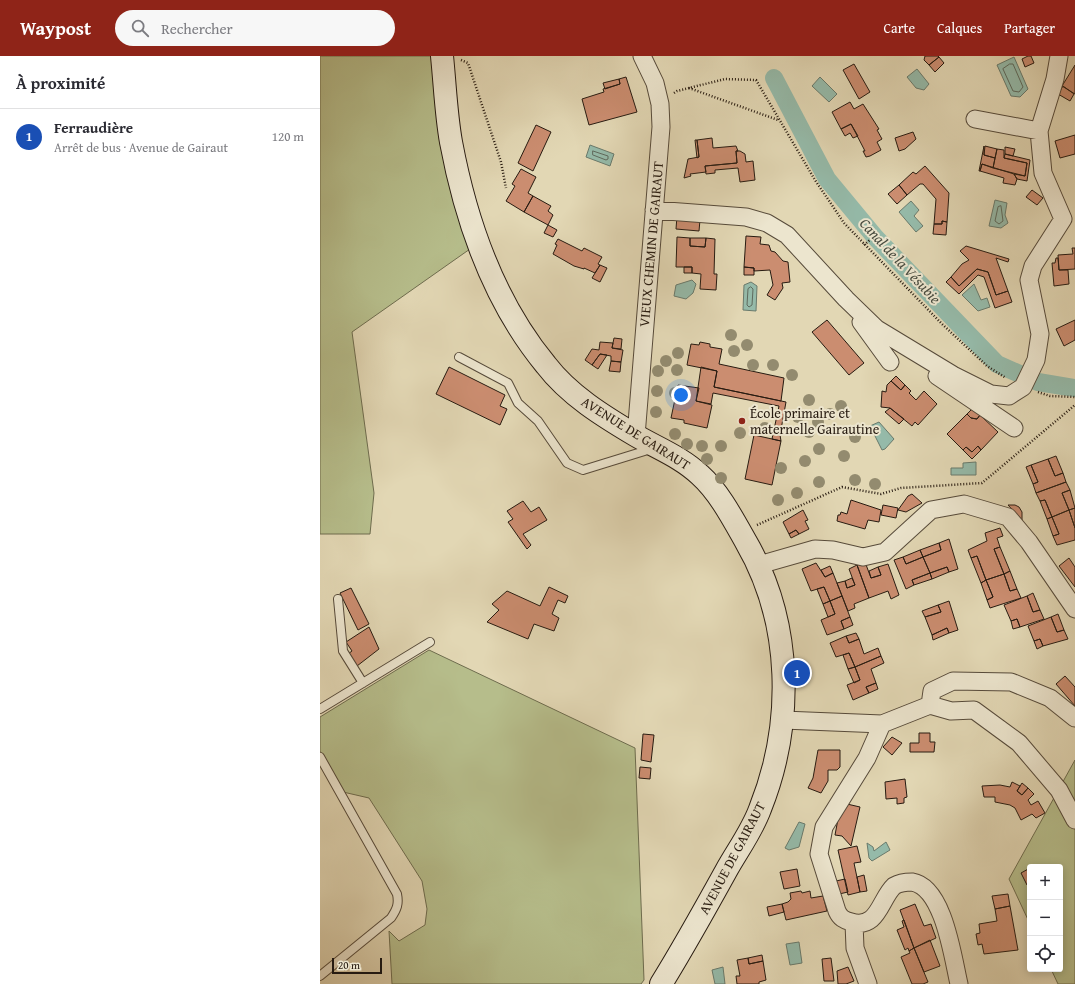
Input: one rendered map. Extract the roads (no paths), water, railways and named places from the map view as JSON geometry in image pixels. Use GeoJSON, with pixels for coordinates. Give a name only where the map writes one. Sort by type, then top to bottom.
{"type":"FeatureCollection","features":[{"type":"Feature","properties":{"kind":"street","name":"VIEUX CHEMIN DE GAIRAUT"},"geometry":{"type":"LineString","coordinates":[[636,436],[661,128],[660,104],[655,83],[642,56]]}},
{"type":"Feature","properties":{"kind":"street"},"geometry":{"type":"LineString","coordinates":[[654,210],[746,217],[767,223],[787,235],[850,303],[877,329],[953,375],[991,394],[1009,396],[1024,387],[1036,360],[1040,334],[1029,280],[1033,266],[1063,219],[1043,173],[1039,131],[1055,79],[1059,56]]}},
{"type":"Feature","properties":{"kind":"street","name":"AVENUE DE GAIRAUT"},"geometry":{"type":"LineString","coordinates":[[450,57],[451,139],[460,186],[479,245],[501,295],[523,334],[547,367],[574,393],[636,436],[684,462],[702,476],[716,494],[759,566],[771,597],[778,624],[784,685],[783,720],[772,776],[759,812],[660,984]]}},
{"type":"Feature","properties":{"kind":"street"},"geometry":{"type":"LineString","coordinates":[[975,119],[1039,131]]}},
{"type":"Feature","properties":{"kind":"street"},"geometry":{"type":"LineString","coordinates":[[850,303],[870,337],[890,362]]}},
{"type":"Feature","properties":{"kind":"street"},"geometry":{"type":"LineString","coordinates":[[920,356],[938,378],[1014,428]]}},
{"type":"Feature","properties":{"kind":"street"},"geometry":{"type":"LineString","coordinates":[[759,566],[815,549],[833,550],[863,557],[885,552],[931,510],[964,504],[1008,517],[1029,542],[1075,609]]}},
{"type":"Feature","properties":{"kind":"street"},"geometry":{"type":"LineString","coordinates":[[930,705],[932,691],[953,681],[1011,682],[1050,698],[1075,718]]}},
{"type":"Feature","properties":{"kind":"street"},"geometry":{"type":"LineString","coordinates":[[783,720],[882,724],[930,705],[951,711],[974,710],[1019,744],[1060,790],[1075,820]]}},
{"type":"Feature","properties":{"kind":"street"},"geometry":{"type":"LineString","coordinates":[[882,724],[867,758],[824,827],[819,854],[840,917],[854,923],[869,921],[877,913],[894,886],[903,882],[913,882],[923,888],[941,914],[947,930],[959,984]]}},
{"type":"Feature","properties":{"kind":"street"},"geometry":{"type":"LineString","coordinates":[[854,923],[855,948],[868,984]]}},
{"type":"Feature","properties":{"kind":"lane"},"geometry":{"type":"LineString","coordinates":[[459,357],[508,383],[518,403],[538,421],[568,463],[583,470],[657,447]]}},
{"type":"Feature","properties":{"kind":"lane"},"geometry":{"type":"LineString","coordinates":[[338,599],[343,651],[363,683]]}},
{"type":"Feature","properties":{"kind":"lane"},"geometry":{"type":"LineString","coordinates":[[320,709],[430,642]]}},
{"type":"Feature","properties":{"kind":"lane"},"geometry":{"type":"LineString","coordinates":[[320,757],[397,894],[398,902],[397,910],[391,918],[320,976]]}},
{"type":"Feature","properties":{"kind":"water"},"geometry":{"type":"Polygon","coordinates":[[[1014,57],[1028,89],[1020,97],[1011,96],[997,65],[1014,57]]]}},
{"type":"Feature","properties":{"kind":"water"},"geometry":{"type":"Polygon","coordinates":[[[917,69],[929,84],[924,90],[916,88],[907,77],[917,69]]]}},
{"type":"Feature","properties":{"kind":"water"},"geometry":{"type":"Polygon","coordinates":[[[820,77],[837,94],[829,102],[812,86],[820,77]]]}},
{"type":"Feature","properties":{"kind":"water"},"geometry":{"type":"Polygon","coordinates":[[[590,145],[614,154],[610,166],[586,157],[590,145]]]}},
{"type":"Feature","properties":{"kind":"water"},"geometry":{"type":"Polygon","coordinates":[[[995,200],[1007,203],[1005,215],[1008,223],[1001,228],[989,226],[995,200]]]}},
{"type":"Feature","properties":{"kind":"water"},"geometry":{"type":"Polygon","coordinates":[[[911,201],[919,210],[914,216],[923,226],[916,232],[899,212],[911,201]]]}},
{"type":"Feature","properties":{"kind":"water"},"geometry":{"type":"Polygon","coordinates":[[[692,280],[696,284],[693,293],[686,299],[674,296],[676,285],[692,280]]]}},
{"type":"Feature","properties":{"kind":"water"},"geometry":{"type":"Polygon","coordinates":[[[751,282],[757,286],[756,311],[743,310],[744,285],[751,282]]]}},
{"type":"Feature","properties":{"kind":"water"},"geometry":{"type":"Polygon","coordinates":[[[974,284],[981,300],[987,298],[990,307],[978,311],[962,295],[974,284]]]}},
{"type":"Feature","properties":{"kind":"water"},"geometry":{"type":"Polygon","coordinates":[[[879,422],[894,439],[885,449],[882,450],[870,426],[879,422]]]}},
{"type":"Feature","properties":{"kind":"water"},"geometry":{"type":"Polygon","coordinates":[[[976,462],[976,475],[951,475],[951,468],[963,468],[963,463],[976,462]]]}},
{"type":"Feature","properties":{"kind":"water"},"geometry":{"type":"Polygon","coordinates":[[[799,822],[805,824],[799,847],[789,850],[785,848],[799,822]]]}},
{"type":"Feature","properties":{"kind":"water"},"geometry":{"type":"Polygon","coordinates":[[[886,842],[890,850],[872,861],[869,858],[867,843],[873,847],[874,851],[886,842]]]}},
{"type":"Feature","properties":{"kind":"water"},"geometry":{"type":"Polygon","coordinates":[[[799,942],[802,963],[790,965],[786,944],[799,942]]]}},
{"type":"Feature","properties":{"kind":"water"},"geometry":{"type":"Polygon","coordinates":[[[723,967],[725,984],[715,984],[712,970],[723,967]]]}},
{"type":"Feature","properties":{"kind":"waterway","name":"Canal de la Vésubie"},"geometry":{"type":"LineString","coordinates":[[774,78],[827,179],[875,237],[997,364],[1038,382],[1075,388]]}},
{"type":"Feature","properties":{"kind":"place","name":"École primaire et maternelle Gairautine"},"geometry":{"type":"Point","coordinates":[742,421]}},
{"type":"Feature","properties":{"kind":"place","name":"Ferraudière"},"geometry":{"type":"Point","coordinates":[797,673]}}]}
